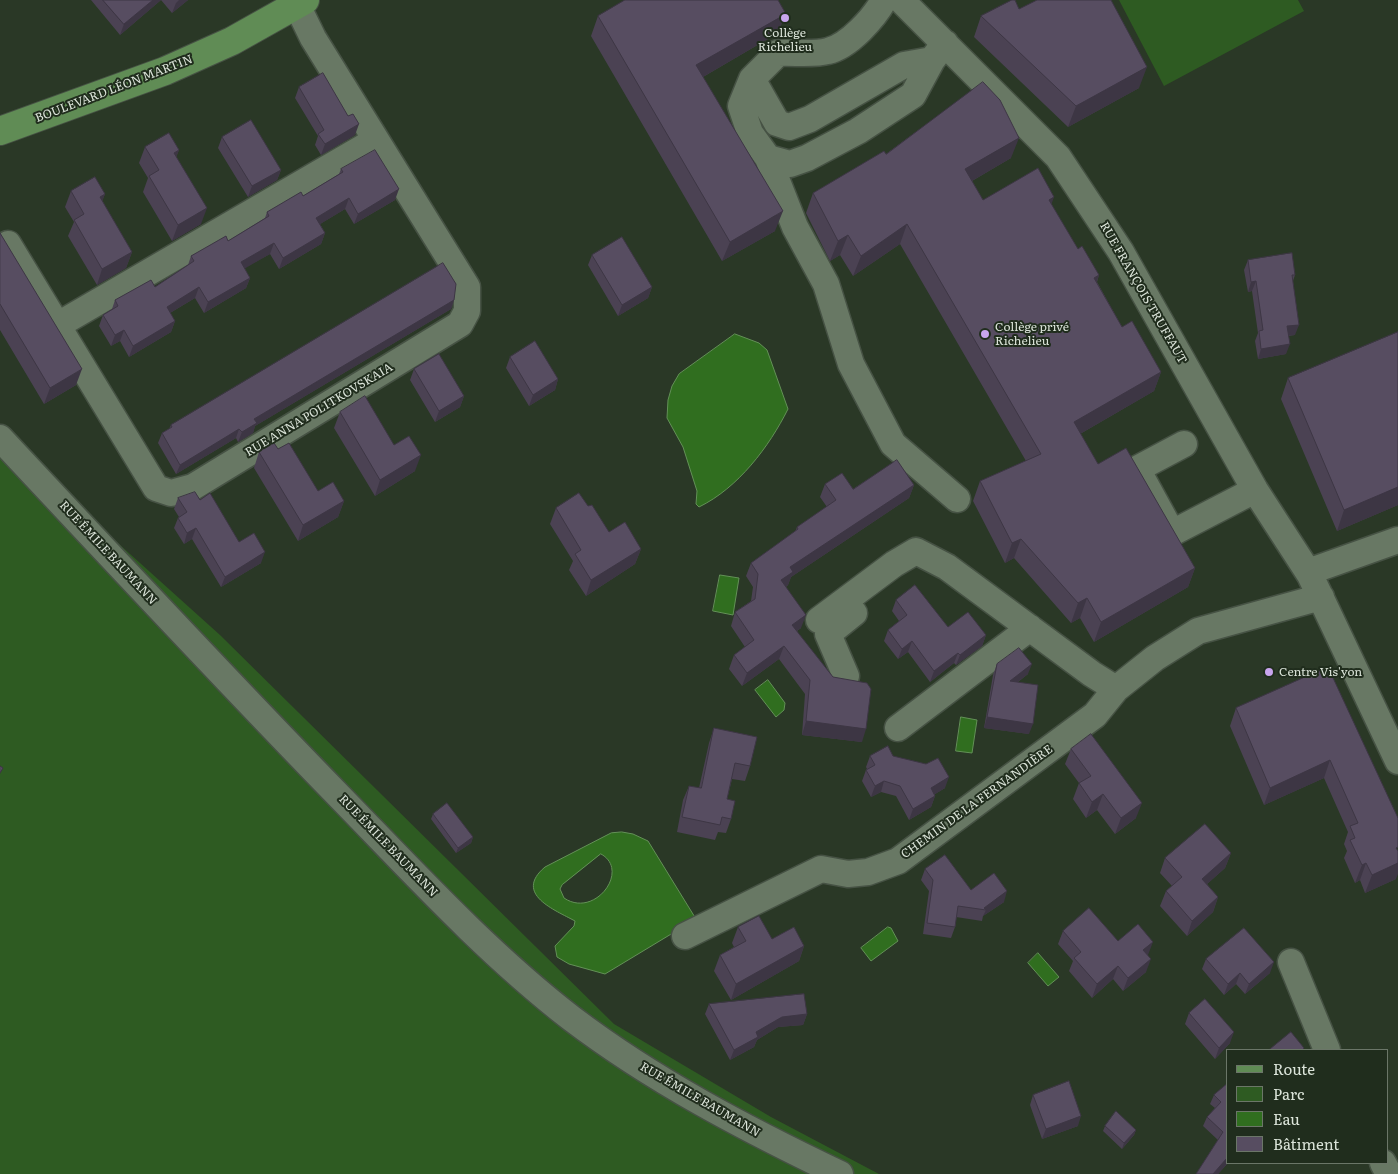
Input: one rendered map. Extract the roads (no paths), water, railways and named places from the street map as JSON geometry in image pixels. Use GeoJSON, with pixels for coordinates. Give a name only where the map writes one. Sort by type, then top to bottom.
{"type":"FeatureCollection","features":[{"type":"Feature","properties":{"kind":"main road","name":"BOULEVARD LÉON MARTIN"},"geometry":{"type":"LineString","coordinates":[[0,131],[166,71],[232,41],[301,3]]}},
{"type":"Feature","properties":{"kind":"street"},"geometry":{"type":"LineString","coordinates":[[884,0],[875,15],[840,47],[827,52],[778,53],[752,79],[742,106],[750,133],[768,158],[794,227],[826,284],[851,364],[893,444],[957,499]]}},
{"type":"Feature","properties":{"kind":"street","name":"RUE FRANÇOIS TRUFFAUT"},"geometry":{"type":"LineString","coordinates":[[901,0],[938,52],[1058,157],[1122,252],[1255,490],[1308,572],[1397,757]]}},
{"type":"Feature","properties":{"kind":"street","name":"RUE ANNA POLITKOVSKAIA"},"geometry":{"type":"LineString","coordinates":[[8,244],[156,488],[171,493],[193,487],[460,324],[467,311],[467,287],[313,38],[301,3]]}},
{"type":"Feature","properties":{"kind":"street"},"geometry":{"type":"LineString","coordinates":[[752,79],[778,123],[790,127],[810,119],[904,65],[938,52]]}},
{"type":"Feature","properties":{"kind":"street"},"geometry":{"type":"LineString","coordinates":[[768,158],[790,164],[807,158],[858,131],[913,95],[938,52]]}},
{"type":"Feature","properties":{"kind":"street"},"geometry":{"type":"LineString","coordinates":[[58,325],[376,140]]}},
{"type":"Feature","properties":{"kind":"street","name":"RUE ÉMILE BAUMANN"},"geometry":{"type":"LineString","coordinates":[[0,438],[251,705],[434,894],[517,973],[572,1019],[635,1063],[697,1101],[772,1141],[840,1174]]}},
{"type":"Feature","properties":{"kind":"street"},"geometry":{"type":"LineString","coordinates":[[1184,444],[1137,468],[1172,533],[1255,490]]}},
{"type":"Feature","properties":{"kind":"street"},"geometry":{"type":"LineString","coordinates":[[1308,572],[1398,540]]}},
{"type":"Feature","properties":{"kind":"street"},"geometry":{"type":"LineString","coordinates":[[819,620],[894,564],[916,551],[947,567],[1116,689]]}},
{"type":"Feature","properties":{"kind":"street"},"geometry":{"type":"LineString","coordinates":[[846,676],[828,634],[886,588],[894,564]]}},
{"type":"Feature","properties":{"kind":"street","name":"CHEMIN DE LA FERNANDIÈRE"},"geometry":{"type":"LineString","coordinates":[[685,936],[821,869],[848,874],[868,872],[898,861],[1095,715],[1116,689],[1155,658],[1198,631],[1320,597]]}},
{"type":"Feature","properties":{"kind":"street"},"geometry":{"type":"LineString","coordinates":[[898,728],[1030,628]]}},
{"type":"Feature","properties":{"kind":"street"},"geometry":{"type":"LineString","coordinates":[[1291,962],[1327,1049]]}},
{"type":"Feature","properties":{"kind":"water"},"geometry":{"type":"Polygon","coordinates":[[[735,334],[759,343],[767,350],[788,409],[772,438],[751,465],[727,489],[699,507],[696,504],[697,491],[683,447],[667,418],[668,400],[672,386],[679,374],[735,334]]]}},
{"type":"Feature","properties":{"kind":"water"},"geometry":{"type":"Polygon","coordinates":[[[720,575],[739,578],[733,615],[713,611],[720,575]]]}},
{"type":"Feature","properties":{"kind":"water"},"geometry":{"type":"Polygon","coordinates":[[[768,680],[785,703],[784,710],[776,717],[755,690],[768,680]]]}},
{"type":"Feature","properties":{"kind":"water"},"geometry":{"type":"Polygon","coordinates":[[[961,717],[977,720],[972,753],[956,751],[961,717]]]}},
{"type":"Feature","properties":{"kind":"water"},"geometry":{"type":"Polygon","coordinates":[[[611,833],[633,834],[648,841],[696,919],[605,974],[569,964],[557,957],[555,946],[574,926],[575,921],[557,912],[540,900],[535,893],[533,885],[536,877],[545,867],[611,833]],[[601,854],[562,885],[560,889],[564,898],[576,903],[587,902],[597,898],[611,880],[612,871],[609,861],[601,854]]]}},
{"type":"Feature","properties":{"kind":"water"},"geometry":{"type":"Polygon","coordinates":[[[888,927],[891,928],[898,941],[871,961],[861,948],[888,927]]]}},
{"type":"Feature","properties":{"kind":"water"},"geometry":{"type":"Polygon","coordinates":[[[1038,953],[1059,977],[1048,986],[1028,963],[1038,953]]]}},
{"type":"Feature","properties":{"kind":"place","name":"Collège Richelieu"},"geometry":{"type":"Point","coordinates":[785,18]}},
{"type":"Feature","properties":{"kind":"place","name":"Collège privé Richelieu"},"geometry":{"type":"Point","coordinates":[985,334]}},
{"type":"Feature","properties":{"kind":"place","name":"Centre Vis'yon"},"geometry":{"type":"Point","coordinates":[1269,672]}}]}
